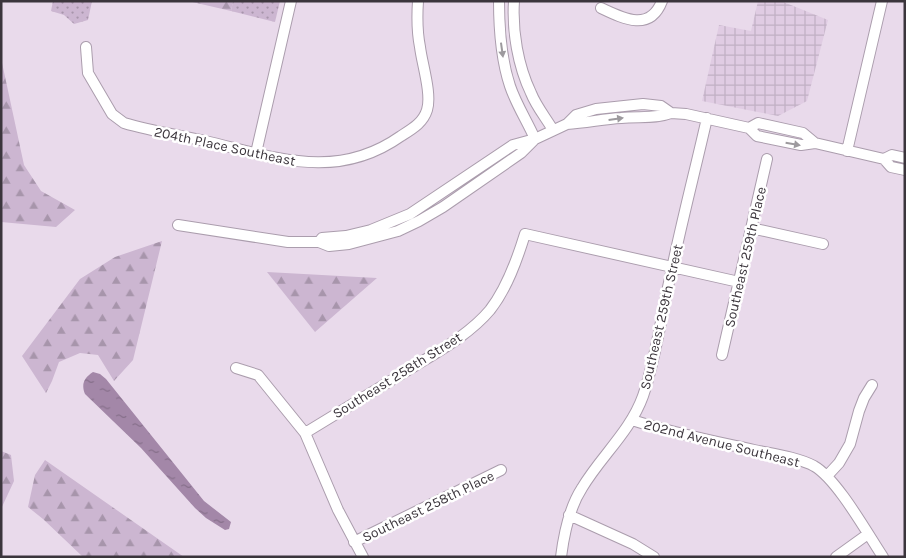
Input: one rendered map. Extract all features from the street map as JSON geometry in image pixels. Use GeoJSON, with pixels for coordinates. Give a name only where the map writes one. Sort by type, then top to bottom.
{"type":"FeatureCollection","features":[{"type":"Feature","properties":{"kind":"street"},"geometry":{"type":"LineString","coordinates":[[256,153],[291,1]]}},
{"type":"Feature","properties":{"kind":"street","name":"204th Place Southeast"},"geometry":{"type":"LineString","coordinates":[[86,47],[88,73],[112,114],[124,123],[299,163],[341,162],[359,158],[391,143],[418,125],[427,110],[429,93],[419,44],[418,1]]}},
{"type":"Feature","properties":{"kind":"street"},"geometry":{"type":"LineString","coordinates":[[499,1],[499,26],[503,57],[510,86],[535,139]]}},
{"type":"Feature","properties":{"kind":"street"},"geometry":{"type":"LineString","coordinates":[[514,1],[515,38],[522,69],[531,94],[553,130]]}},
{"type":"Feature","properties":{"kind":"street"},"geometry":{"type":"LineString","coordinates":[[601,8],[620,17],[642,20],[652,17],[658,11],[662,1]]}},
{"type":"Feature","properties":{"kind":"street"},"geometry":{"type":"LineString","coordinates":[[847,151],[882,1]]}},
{"type":"Feature","properties":{"kind":"street"},"geometry":{"type":"LineString","coordinates":[[178,225],[288,242],[319,242],[329,246],[350,244],[398,231],[419,221],[443,207],[513,158],[535,139],[567,124],[619,118],[661,117],[671,113],[707,118],[749,128],[757,136],[800,145],[815,143],[884,159],[892,167],[905,170]]}},
{"type":"Feature","properties":{"kind":"street","name":"Southeast 259th Street"},"geometry":{"type":"LineString","coordinates":[[561,557],[569,515],[582,488],[632,420],[642,398],[707,118]]}},
{"type":"Feature","properties":{"kind":"street"},"geometry":{"type":"LineString","coordinates":[[884,159],[892,155],[905,158]]}},
{"type":"Feature","properties":{"kind":"street","name":"Southeast 259th Place"},"geometry":{"type":"LineString","coordinates":[[722,355],[767,159]]}},
{"type":"Feature","properties":{"kind":"street"},"geometry":{"type":"LineString","coordinates":[[751,228],[823,244]]}},
{"type":"Feature","properties":{"kind":"street","name":"Southeast 258th Street"},"geometry":{"type":"LineString","coordinates":[[304,433],[444,348],[475,325],[490,310],[516,264],[525,234],[672,266]]}},
{"type":"Feature","properties":{"kind":"street"},"geometry":{"type":"LineString","coordinates":[[672,266],[739,282]]}},
{"type":"Feature","properties":{"kind":"street"},"geometry":{"type":"LineString","coordinates":[[236,368],[258,376],[304,433],[338,510],[363,557]]}},
{"type":"Feature","properties":{"kind":"street"},"geometry":{"type":"LineString","coordinates":[[827,476],[839,463],[850,444],[859,411],[872,385]]}},
{"type":"Feature","properties":{"kind":"street","name":"202nd Avenue Southeast"},"geometry":{"type":"LineString","coordinates":[[632,420],[659,429],[798,460],[814,466],[827,476],[838,489],[883,557]]}},
{"type":"Feature","properties":{"kind":"street","name":"Southeast 258th Place"},"geometry":{"type":"LineString","coordinates":[[354,542],[501,470]]}},
{"type":"Feature","properties":{"kind":"street"},"geometry":{"type":"LineString","coordinates":[[569,515],[633,544],[654,557]]}},
{"type":"Feature","properties":{"kind":"street"},"geometry":{"type":"LineString","coordinates":[[836,557],[868,534]]}},
{"type":"Feature","properties":{"kind":"shaded area"},"geometry":{"type":"Polygon","coordinates":[[[758,1],[781,1],[828,20],[807,101],[778,116],[702,101],[719,25],[751,31],[758,1]]]}},
{"type":"Feature","properties":{"kind":"green space"},"geometry":{"type":"Polygon","coordinates":[[[53,1],[92,1],[88,20],[74,24],[64,15],[51,11],[53,1]]]}},
{"type":"Feature","properties":{"kind":"green space"},"geometry":{"type":"Polygon","coordinates":[[[188,1],[233,1],[231,11],[188,1]]]}},
{"type":"Feature","properties":{"kind":"green space"},"geometry":{"type":"Polygon","coordinates":[[[233,1],[280,1],[275,22],[231,11],[233,1]]]}},
{"type":"Feature","properties":{"kind":"green space"},"geometry":{"type":"Polygon","coordinates":[[[1,58],[24,165],[41,191],[75,210],[56,227],[1,222],[1,58]]]}},
{"type":"Feature","properties":{"kind":"green space"},"geometry":{"type":"Polygon","coordinates":[[[162,241],[133,360],[114,381],[98,355],[80,353],[59,362],[46,393],[22,356],[80,279],[115,257],[162,241]]]}},
{"type":"Feature","properties":{"kind":"green space"},"geometry":{"type":"Polygon","coordinates":[[[267,272],[377,278],[315,332],[267,272]]]}},
{"type":"Feature","properties":{"kind":"green space"},"geometry":{"type":"Polygon","coordinates":[[[1,451],[11,455],[14,481],[1,509],[1,451]]]}},
{"type":"Feature","properties":{"kind":"green space"},"geometry":{"type":"Polygon","coordinates":[[[45,460],[184,557],[83,557],[28,507],[35,475],[45,460]]]}},
{"type":"Feature","properties":{"kind":"water"},"geometry":{"type":"Polygon","coordinates":[[[93,372],[100,374],[106,379],[204,501],[231,522],[229,529],[225,530],[206,518],[195,508],[141,448],[85,394],[84,382],[93,372]]]}}]}
